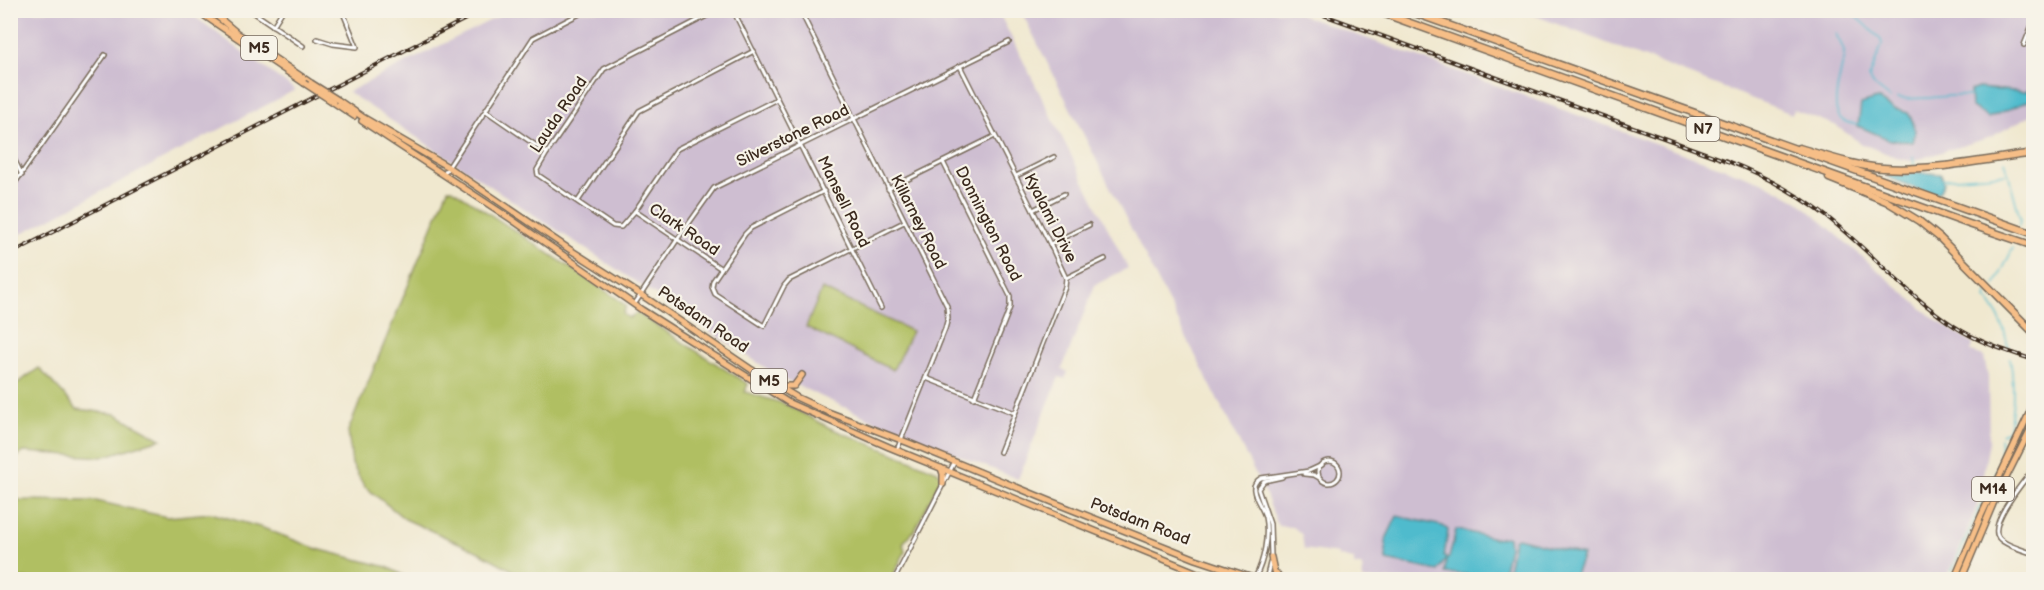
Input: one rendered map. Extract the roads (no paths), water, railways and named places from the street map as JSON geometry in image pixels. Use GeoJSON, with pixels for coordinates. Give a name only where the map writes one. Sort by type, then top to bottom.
{"type":"FeatureCollection","features":[{"type":"Feature","properties":{"kind":"highway","name":"N7"},"geometry":{"type":"LineString","coordinates":[[1374,10],[2034,246]]}},
{"type":"Feature","properties":{"kind":"highway","name":"N7"},"geometry":{"type":"LineString","coordinates":[[1406,10],[2034,234]]}},
{"type":"Feature","properties":{"kind":"highway"},"geometry":{"type":"LineString","coordinates":[[1708,131],[1872,195],[1904,211],[1940,238],[2034,333]]}},
{"type":"Feature","properties":{"kind":"highway"},"geometry":{"type":"LineString","coordinates":[[1757,137],[1856,164],[1892,169],[1919,168],[2034,153]]}},
{"type":"Feature","properties":{"kind":"main road","name":"Potsdam Road"},"geometry":{"type":"LineString","coordinates":[[196,10],[304,83],[448,167],[767,379],[812,405],[1173,550],[1256,579]]}},
{"type":"Feature","properties":{"kind":"main road","name":"Potsdam Road"},"geometry":{"type":"LineString","coordinates":[[210,10],[237,33],[634,305],[789,402],[949,472],[1113,536],[1170,562],[1215,579]]}},
{"type":"Feature","properties":{"kind":"main road"},"geometry":{"type":"LineString","coordinates":[[767,379],[782,386],[792,387],[797,384],[802,375]]}},
{"type":"Feature","properties":{"kind":"main road","name":"M14"},"geometry":{"type":"LineString","coordinates":[[1957,579],[1981,516],[2034,403]]}},
{"type":"Feature","properties":{"kind":"main road","name":"M14"},"geometry":{"type":"LineString","coordinates":[[1957,579],[1965,569],[1993,504],[2034,422]]}},
{"type":"Feature","properties":{"kind":"main road"},"geometry":{"type":"LineString","coordinates":[[941,468],[943,484]]}},
{"type":"Feature","properties":{"kind":"main road"},"geometry":{"type":"LineString","coordinates":[[1170,562],[1173,550]]}},
{"type":"Feature","properties":{"kind":"main road"},"geometry":{"type":"LineString","coordinates":[[1271,557],[1274,572],[1281,579]]}},
{"type":"Feature","properties":{"kind":"street"},"geometry":{"type":"LineString","coordinates":[[250,10],[303,46]]}},
{"type":"Feature","properties":{"kind":"street"},"geometry":{"type":"LineString","coordinates":[[273,26],[283,10]]}},
{"type":"Feature","properties":{"kind":"street"},"geometry":{"type":"LineString","coordinates":[[317,39],[357,47],[342,10]]}},
{"type":"Feature","properties":{"kind":"street"},"geometry":{"type":"LineString","coordinates":[[444,176],[533,38],[587,10]]}},
{"type":"Feature","properties":{"kind":"street","name":"Lauda Road"},"geometry":{"type":"LineString","coordinates":[[718,10],[604,69],[547,153],[537,170],[538,175],[616,227],[623,226],[677,149],[777,99]]}},
{"type":"Feature","properties":{"kind":"street","name":"Mansell Road"},"geometry":{"type":"LineString","coordinates":[[733,10],[881,308]]}},
{"type":"Feature","properties":{"kind":"street","name":"Killarney Road"},"geometry":{"type":"LineString","coordinates":[[800,10],[947,306],[948,318],[945,329],[897,450]]}},
{"type":"Feature","properties":{"kind":"street"},"geometry":{"type":"LineString","coordinates":[[2024,45],[2034,20]]}},
{"type":"Feature","properties":{"kind":"street","name":"Silverstone Road"},"geometry":{"type":"LineString","coordinates":[[634,305],[712,190],[1009,42]]}},
{"type":"Feature","properties":{"kind":"street"},"geometry":{"type":"LineString","coordinates":[[578,201],[639,111],[754,51]]}},
{"type":"Feature","properties":{"kind":"street"},"geometry":{"type":"LineString","coordinates":[[10,190],[105,55]]}},
{"type":"Feature","properties":{"kind":"street","name":"Kyalami Drive"},"geometry":{"type":"LineString","coordinates":[[960,66],[1066,278],[1065,287],[1000,452]]}},
{"type":"Feature","properties":{"kind":"street"},"geometry":{"type":"LineString","coordinates":[[486,111],[547,153]]}},
{"type":"Feature","properties":{"kind":"street"},"geometry":{"type":"LineString","coordinates":[[888,189],[995,135]]}},
{"type":"Feature","properties":{"kind":"street"},"geometry":{"type":"LineString","coordinates":[[10,151],[22,175]]}},
{"type":"Feature","properties":{"kind":"street"},"geometry":{"type":"LineString","coordinates":[[1016,176],[1054,157]]}},
{"type":"Feature","properties":{"kind":"street","name":"Donnington Road"},"geometry":{"type":"LineString","coordinates":[[944,162],[1010,296],[1010,307],[974,398]]}},
{"type":"Feature","properties":{"kind":"street"},"geometry":{"type":"LineString","coordinates":[[824,191],[751,228],[720,268],[712,284],[714,294],[764,326],[789,280],[904,222]]}},
{"type":"Feature","properties":{"kind":"street"},"geometry":{"type":"LineString","coordinates":[[1033,210],[1064,194]]}},
{"type":"Feature","properties":{"kind":"street","name":"Clark Road"},"geometry":{"type":"LineString","coordinates":[[635,211],[720,268]]}},
{"type":"Feature","properties":{"kind":"street"},"geometry":{"type":"LineString","coordinates":[[1050,244],[1089,225]]}},
{"type":"Feature","properties":{"kind":"street"},"geometry":{"type":"LineString","coordinates":[[1066,278],[1105,259]]}},
{"type":"Feature","properties":{"kind":"street"},"geometry":{"type":"LineString","coordinates":[[926,378],[1015,413]]}},
{"type":"Feature","properties":{"kind":"street"},"geometry":{"type":"LineString","coordinates":[[894,579],[954,461]]}},
{"type":"Feature","properties":{"kind":"street"},"geometry":{"type":"LineString","coordinates":[[1256,579],[1263,555],[1265,526],[1265,516],[1256,496],[1257,486],[1261,478],[1309,471],[1327,462],[1334,462],[1340,472],[1334,482],[1327,482],[1306,473],[1268,480],[1257,486]]}},
{"type":"Feature","properties":{"kind":"street"},"geometry":{"type":"LineString","coordinates":[[1321,479],[1319,472],[1322,465]]}},
{"type":"Feature","properties":{"kind":"street"},"geometry":{"type":"LineString","coordinates":[[2034,468],[2004,510],[1996,530],[1997,536],[2002,541],[2034,554]]}},
{"type":"Feature","properties":{"kind":"street"},"geometry":{"type":"LineString","coordinates":[[1257,486],[1259,499],[1270,525],[1271,557],[1266,579]]}},
{"type":"Feature","properties":{"kind":"water"},"geometry":{"type":"Polygon","coordinates":[[[1978,88],[2025,92],[2033,88],[2033,99],[1988,118],[1971,106],[1970,91],[1978,88]]]}},
{"type":"Feature","properties":{"kind":"water"},"geometry":{"type":"Polygon","coordinates":[[[1877,99],[1894,109],[1908,113],[1914,127],[1913,142],[1890,140],[1858,126],[1861,104],[1877,99]]]}},
{"type":"Feature","properties":{"kind":"water"},"geometry":{"type":"Polygon","coordinates":[[[1914,172],[1941,174],[1944,183],[1940,191],[1933,195],[1887,177],[1890,174],[1903,175],[1914,172]]]}},
{"type":"Feature","properties":{"kind":"water"},"geometry":{"type":"Polygon","coordinates":[[[1397,516],[1443,526],[1448,530],[1444,557],[1447,559],[1456,530],[1495,538],[1508,537],[1509,547],[1504,569],[1508,570],[1514,540],[1517,538],[1583,555],[1573,580],[1506,579],[1507,576],[1503,575],[1501,579],[1496,579],[1445,573],[1446,559],[1438,571],[1386,560],[1386,539],[1397,516]]]}},
{"type":"Feature","properties":{"kind":"waterway"},"geometry":{"type":"LineString","coordinates":[[1848,10],[1881,39],[1882,45],[1869,78],[1871,83],[1890,98]]}},
{"type":"Feature","properties":{"kind":"waterway"},"geometry":{"type":"LineString","coordinates":[[1836,34],[1844,52],[1836,108],[1844,121],[1858,125]]}},
{"type":"Feature","properties":{"kind":"waterway"},"geometry":{"type":"LineString","coordinates":[[1897,98],[1970,96]]}},
{"type":"Feature","properties":{"kind":"waterway"},"geometry":{"type":"LineString","coordinates":[[1913,156],[1914,165]]}},
{"type":"Feature","properties":{"kind":"waterway"},"geometry":{"type":"LineString","coordinates":[[2005,161],[2020,218],[2019,226]]}},
{"type":"Feature","properties":{"kind":"waterway"},"geometry":{"type":"LineString","coordinates":[[1943,179],[2008,174]]}},
{"type":"Feature","properties":{"kind":"waterway"},"geometry":{"type":"LineString","coordinates":[[1995,285],[2013,248]]}},
{"type":"Feature","properties":{"kind":"waterway"},"geometry":{"type":"LineString","coordinates":[[1987,293],[1986,298],[2000,321],[2008,347]]}},
{"type":"Feature","properties":{"kind":"waterway"},"geometry":{"type":"LineString","coordinates":[[2002,434],[2008,431],[2013,403],[2010,358]]}},
{"type":"Feature","properties":{"kind":"waterway"},"geometry":{"type":"LineString","coordinates":[[1952,571],[1997,471],[2001,449],[2000,438]]}},
{"type":"Feature","properties":{"kind":"railway"},"geometry":{"type":"LineString","coordinates":[[10,254],[483,10]]}},
{"type":"Feature","properties":{"kind":"railway"},"geometry":{"type":"LineString","coordinates":[[1310,10],[1753,172],[1791,192],[1826,216],[1920,301],[1954,326],[2003,350],[2034,360]]}}]}
